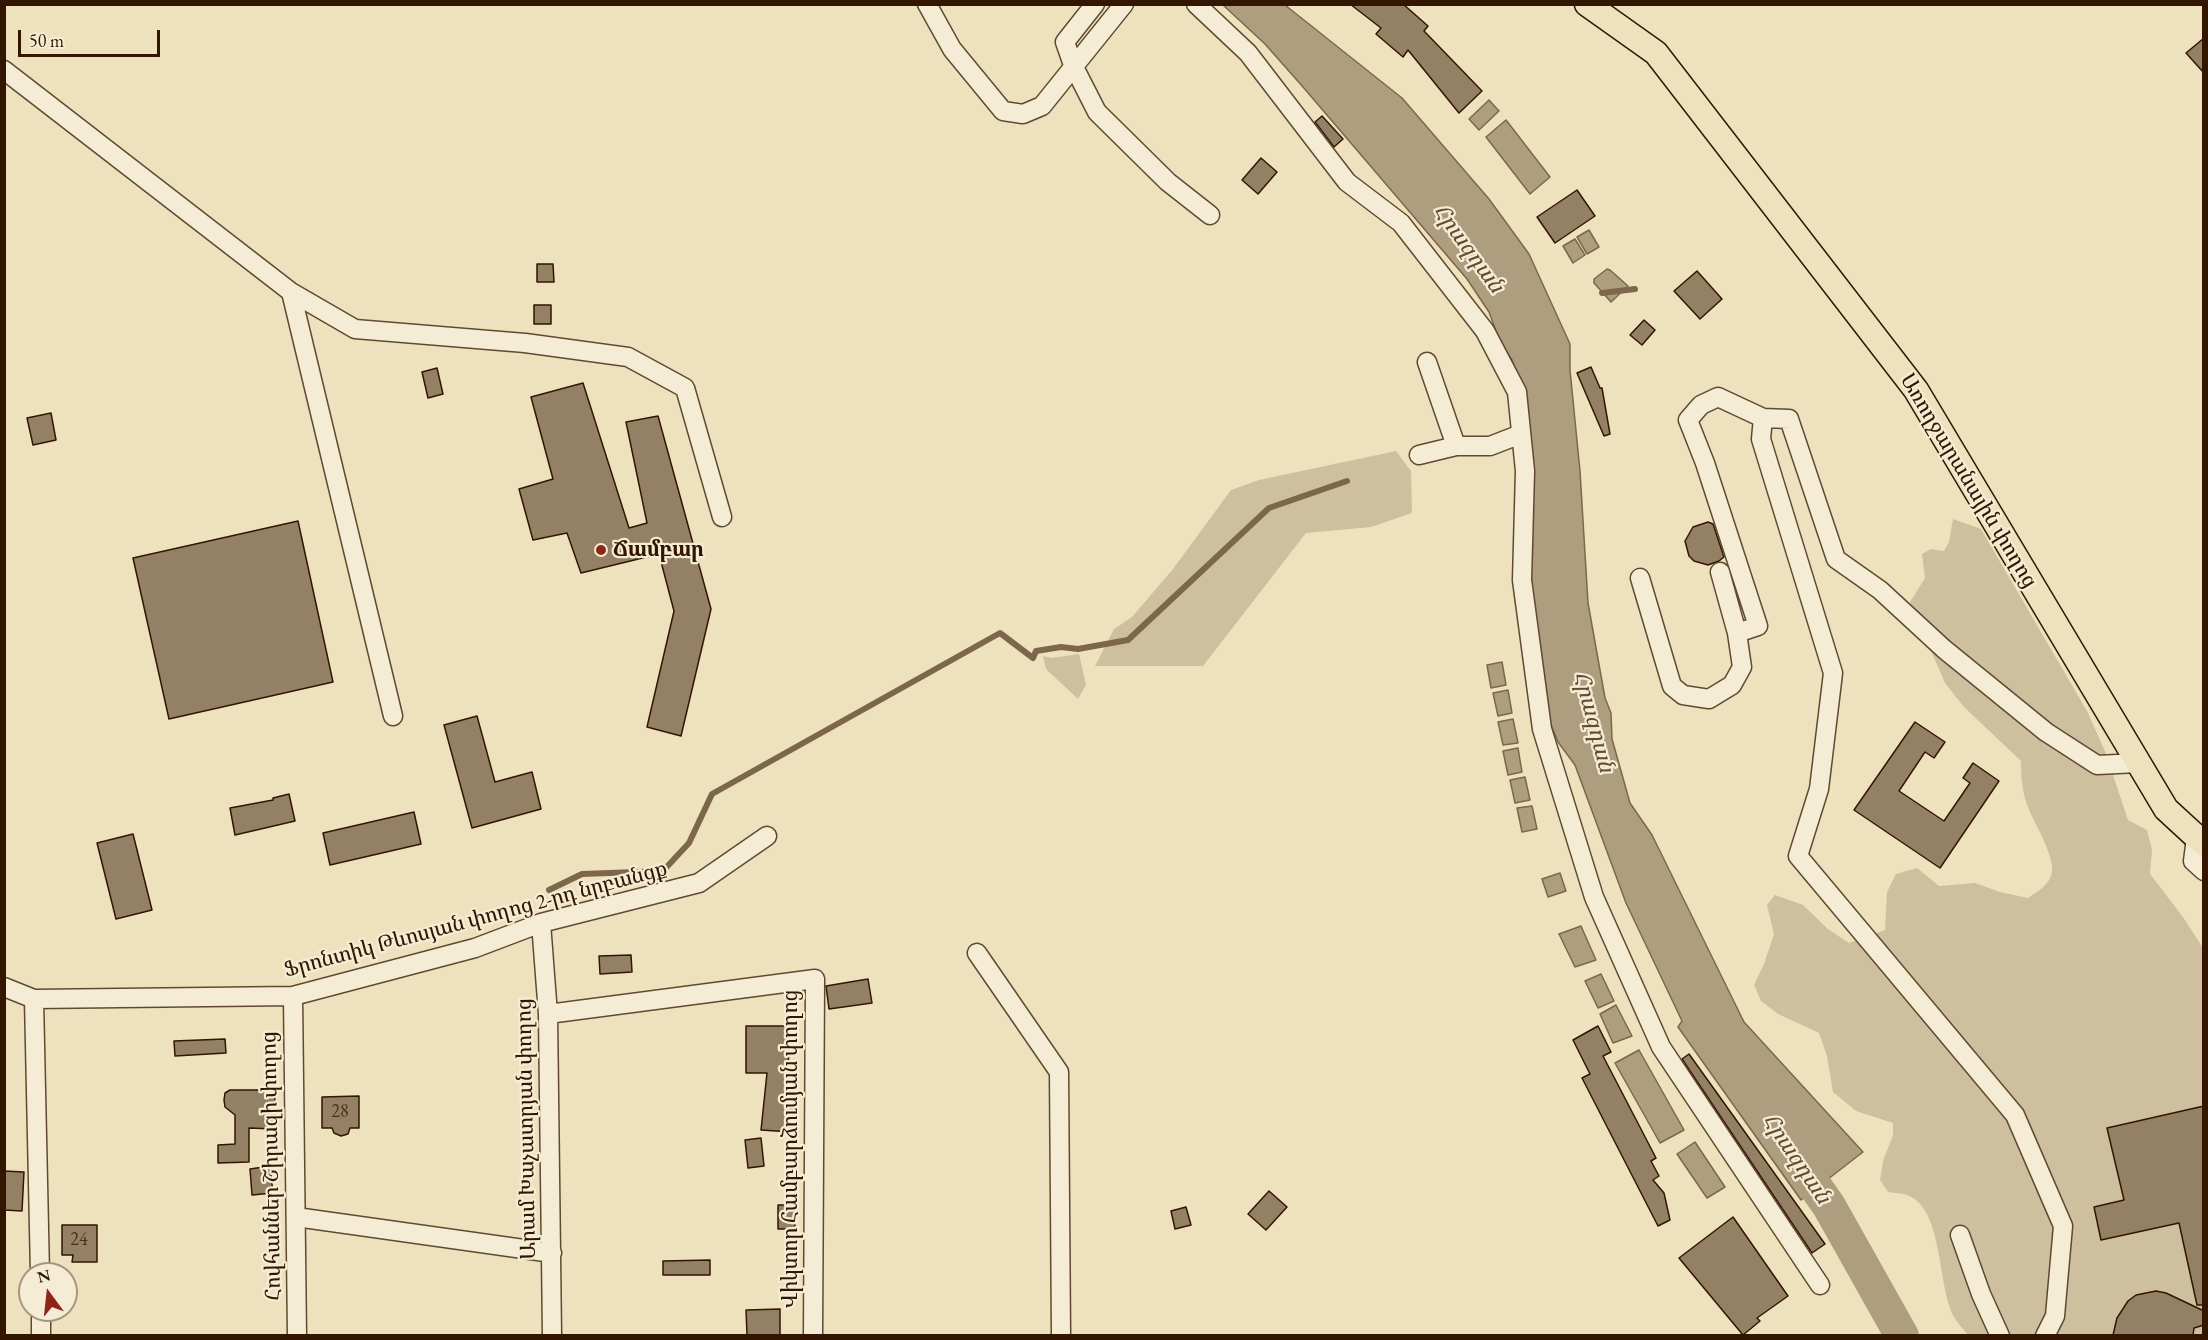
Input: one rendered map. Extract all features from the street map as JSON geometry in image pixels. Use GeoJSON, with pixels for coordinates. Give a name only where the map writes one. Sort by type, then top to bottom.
{"type":"FeatureCollection","features":[{"type":"Feature","properties":{"kind":"main road","name":"Առողջարանային փողոց"},"geometry":{"type":"LineString","coordinates":[[1587,4],[1656,52],[1916,390],[2166,809],[2200,841]]}},
{"type":"Feature","properties":{"kind":"street"},"geometry":{"type":"LineString","coordinates":[[927,4],[952,49],[1003,111],[1023,114],[1042,105],[1072,65],[1124,4]]}},
{"type":"Feature","properties":{"kind":"street"},"geometry":{"type":"LineString","coordinates":[[1095,4],[1065,42],[1072,65],[1097,112],[1168,182],[1210,215]]}},
{"type":"Feature","properties":{"kind":"street"},"geometry":{"type":"LineString","coordinates":[[1196,4],[1248,53],[1347,182],[1401,223],[1485,331],[1517,392],[1525,471],[1522,580],[1542,729],[1594,897],[1661,1047],[1820,1285]]}},
{"type":"Feature","properties":{"kind":"street"},"geometry":{"type":"LineString","coordinates":[[4,70],[291,292],[355,329],[525,343],[628,357],[685,388],[722,517]]}},
{"type":"Feature","properties":{"kind":"street"},"geometry":{"type":"LineString","coordinates":[[291,292],[393,716]]}},
{"type":"Feature","properties":{"kind":"street"},"geometry":{"type":"LineString","coordinates":[[1427,362],[1456,446]]}},
{"type":"Feature","properties":{"kind":"street"},"geometry":{"type":"LineString","coordinates":[[1737,633],[1758,626],[1705,463],[1688,420],[1701,405],[1718,397],[1763,418],[1790,419],[1836,559],[1880,590],[1944,649],[2046,732],[2097,765],[2138,763]]}},
{"type":"Feature","properties":{"kind":"street"},"geometry":{"type":"LineString","coordinates":[[1763,418],[1761,439],[1833,673],[1819,789],[1798,856],[2015,1115],[2063,1226],[2055,1316],[2045,1335]]}},
{"type":"Feature","properties":{"kind":"street"},"geometry":{"type":"LineString","coordinates":[[1419,455],[1456,446],[1490,446],[1521,434]]}},
{"type":"Feature","properties":{"kind":"street"},"geometry":{"type":"LineString","coordinates":[[1640,578],[1672,686],[1683,695],[1709,699],[1732,685],[1742,668],[1737,633],[1720,572]]}},
{"type":"Feature","properties":{"kind":"street","name":"Ֆրոնտիկ Թևոսյան փողոց 2-րդ նրբանցք"},"geometry":{"type":"LineString","coordinates":[[4,987],[34,999],[293,996],[475,948],[541,922],[699,883],[767,836]]}},
{"type":"Feature","properties":{"kind":"street"},"geometry":{"type":"LineString","coordinates":[[2200,841],[2193,861],[2204,872]]}},
{"type":"Feature","properties":{"kind":"street","name":"Արամ Խաչատրյան փողոց"},"geometry":{"type":"LineString","coordinates":[[541,922],[548,1014],[552,1335]]}},
{"type":"Feature","properties":{"kind":"street"},"geometry":{"type":"LineString","coordinates":[[977,953],[1059,1072],[1061,1335]]}},
{"type":"Feature","properties":{"kind":"street","name":"Վիկտոր Համբարձումյան փողոց"},"geometry":{"type":"LineString","coordinates":[[548,1014],[815,979],[813,1335]]}},
{"type":"Feature","properties":{"kind":"street","name":"Հովհաններ Շիրազի փողոց"},"geometry":{"type":"LineString","coordinates":[[293,996],[297,1335]]}},
{"type":"Feature","properties":{"kind":"street"},"geometry":{"type":"LineString","coordinates":[[34,999],[40,1262]]}},
{"type":"Feature","properties":{"kind":"street"},"geometry":{"type":"LineString","coordinates":[[296,1217],[552,1253]]}},
{"type":"Feature","properties":{"kind":"street"},"geometry":{"type":"LineString","coordinates":[[1960,1235],[1981,1294],[2000,1335]]}},
{"type":"Feature","properties":{"kind":"shaded area"},"geometry":{"type":"Polygon","coordinates":[[[1396,451],[1411,471],[1412,513],[1371,527],[1306,533],[1203,666],[1095,666],[1114,629],[1132,617],[1173,569],[1231,490],[1259,480],[1396,451]]]}},
{"type":"Feature","properties":{"kind":"shaded area"},"geometry":{"type":"Polygon","coordinates":[[[1953,519],[1981,529],[2087,711],[2105,751],[2128,820],[2147,830],[2152,850],[2150,874],[2203,948],[2203,1335],[1968,1335],[1956,1320],[1949,1304],[1934,1231],[1928,1215],[1919,1203],[1907,1195],[1888,1192],[1880,1180],[1883,1161],[1893,1135],[1893,1123],[1856,1111],[1833,1092],[1827,1056],[1819,1033],[1778,1014],[1761,1001],[1754,985],[1774,934],[1767,905],[1775,895],[1803,905],[1828,929],[1849,943],[1885,930],[1887,892],[1896,874],[1917,868],[1939,886],[1975,883],[2000,892],[2028,898],[2043,887],[2051,877],[2050,856],[2024,796],[2021,761],[1964,707],[1945,683],[1910,602],[1925,578],[1922,554],[1931,549],[1944,551],[1949,542],[1953,519]]]}},
{"type":"Feature","properties":{"kind":"shaded area"},"geometry":{"type":"Polygon","coordinates":[[[1079,654],[1086,685],[1078,699],[1046,669],[1043,656],[1052,658],[1079,654]]]}},
{"type":"Feature","properties":{"kind":"water"},"geometry":{"type":"Polygon","coordinates":[[[1223,5],[1285,5],[1402,98],[1489,199],[1529,254],[1570,344],[1570,370],[1580,471],[1588,603],[1605,698],[1611,713],[1612,739],[1630,803],[1652,835],[1744,1022],[1863,1152],[1801,1200],[1678,1027],[1682,1021],[1626,903],[1575,765],[1558,742],[1545,710],[1531,580],[1524,390],[1512,360],[1500,342],[1489,312],[1467,279],[1303,87],[1265,44],[1223,5]]]}},
{"type":"Feature","properties":{"kind":"water"},"geometry":{"type":"Polygon","coordinates":[[[1489,100],[1499,111],[1479,130],[1469,119],[1489,100]]]}},
{"type":"Feature","properties":{"kind":"water"},"geometry":{"type":"Polygon","coordinates":[[[1506,120],[1550,177],[1530,194],[1486,137],[1506,120]]]}},
{"type":"Feature","properties":{"kind":"water"},"geometry":{"type":"Polygon","coordinates":[[[1589,230],[1599,247],[1587,254],[1577,237],[1589,230]]]}},
{"type":"Feature","properties":{"kind":"water"},"geometry":{"type":"Polygon","coordinates":[[[1575,239],[1585,255],[1573,263],[1563,246],[1575,239]]]}},
{"type":"Feature","properties":{"kind":"water"},"geometry":{"type":"Polygon","coordinates":[[[1607,269],[1628,286],[1611,302],[1594,283],[1594,279],[1607,269]]]}},
{"type":"Feature","properties":{"kind":"water"},"geometry":{"type":"Polygon","coordinates":[[[1502,662],[1506,685],[1491,688],[1487,665],[1502,662]]]}},
{"type":"Feature","properties":{"kind":"water"},"geometry":{"type":"Polygon","coordinates":[[[1508,690],[1512,713],[1498,716],[1493,693],[1508,690]]]}},
{"type":"Feature","properties":{"kind":"water"},"geometry":{"type":"Polygon","coordinates":[[[1513,719],[1518,743],[1503,745],[1498,722],[1513,719]]]}},
{"type":"Feature","properties":{"kind":"water"},"geometry":{"type":"Polygon","coordinates":[[[1518,748],[1522,772],[1508,775],[1503,751],[1518,748]]]}},
{"type":"Feature","properties":{"kind":"water"},"geometry":{"type":"Polygon","coordinates":[[[1525,777],[1530,800],[1515,803],[1510,780],[1525,777]]]}},
{"type":"Feature","properties":{"kind":"water"},"geometry":{"type":"Polygon","coordinates":[[[1532,806],[1537,829],[1522,832],[1517,808],[1532,806]]]}},
{"type":"Feature","properties":{"kind":"water"},"geometry":{"type":"Polygon","coordinates":[[[1560,873],[1566,891],[1548,897],[1542,879],[1560,873]]]}},
{"type":"Feature","properties":{"kind":"water"},"geometry":{"type":"Polygon","coordinates":[[[1581,926],[1596,960],[1575,967],[1559,934],[1581,926]]]}},
{"type":"Feature","properties":{"kind":"water"},"geometry":{"type":"Polygon","coordinates":[[[1601,974],[1614,1001],[1598,1008],[1585,981],[1601,974]]]}},
{"type":"Feature","properties":{"kind":"water"},"geometry":{"type":"Polygon","coordinates":[[[1616,1005],[1632,1036],[1613,1043],[1600,1014],[1616,1005]]]}},
{"type":"Feature","properties":{"kind":"water"},"geometry":{"type":"Polygon","coordinates":[[[1639,1050],[1684,1130],[1660,1143],[1615,1063],[1639,1050]]]}},
{"type":"Feature","properties":{"kind":"water"},"geometry":{"type":"Polygon","coordinates":[[[1695,1142],[1725,1187],[1707,1198],[1677,1154],[1695,1142]]]}},
{"type":"Feature","properties":{"kind":"building"},"geometry":{"type":"Polygon","coordinates":[[[1350,4],[1403,4],[1428,26],[1424,31],[1482,91],[1459,113],[1408,50],[1403,57],[1376,34],[1381,28],[1350,4]]]}},
{"type":"Feature","properties":{"kind":"building"},"geometry":{"type":"Polygon","coordinates":[[[2204,38],[2204,73],[2186,53],[2204,38]]]}},
{"type":"Feature","properties":{"kind":"building"},"geometry":{"type":"Polygon","coordinates":[[[1322,116],[1343,139],[1334,147],[1315,122],[1322,116]]]}},
{"type":"Feature","properties":{"kind":"building"},"geometry":{"type":"Polygon","coordinates":[[[1261,158],[1277,172],[1258,194],[1242,180],[1261,158]]]}},
{"type":"Feature","properties":{"kind":"building"},"geometry":{"type":"Polygon","coordinates":[[[1577,190],[1595,216],[1555,243],[1537,217],[1577,190]]]}},
{"type":"Feature","properties":{"kind":"building"},"geometry":{"type":"Polygon","coordinates":[[[537,264],[553,264],[554,282],[537,282],[537,264]]]}},
{"type":"Feature","properties":{"kind":"building"},"geometry":{"type":"Polygon","coordinates":[[[1697,271],[1722,299],[1700,319],[1674,291],[1697,271]]]}},
{"type":"Feature","properties":{"kind":"building"},"geometry":{"type":"Polygon","coordinates":[[[534,305],[551,305],[551,324],[534,324],[534,305]]]}},
{"type":"Feature","properties":{"kind":"building"},"geometry":{"type":"Polygon","coordinates":[[[1644,320],[1655,330],[1642,345],[1630,335],[1644,320]]]}},
{"type":"Feature","properties":{"kind":"building"},"geometry":{"type":"Polygon","coordinates":[[[1591,367],[1602,388],[1610,434],[1604,436],[1577,373],[1591,367]]]}},
{"type":"Feature","properties":{"kind":"building"},"geometry":{"type":"Polygon","coordinates":[[[437,368],[443,394],[428,398],[422,372],[437,368]]]}},
{"type":"Feature","properties":{"kind":"building","name":"Ճամբար"},"geometry":{"type":"Polygon","coordinates":[[[583,383],[629,528],[647,523],[626,422],[658,416],[711,609],[681,736],[647,727],[674,611],[659,554],[581,573],[567,533],[533,540],[519,489],[553,479],[531,397],[583,383]]]}},
{"type":"Feature","properties":{"kind":"building"},"geometry":{"type":"Polygon","coordinates":[[[51,413],[56,440],[33,445],[27,418],[51,413]]]}},
{"type":"Feature","properties":{"kind":"building"},"geometry":{"type":"Polygon","coordinates":[[[298,521],[333,682],[169,719],[133,558],[298,521]]]}},
{"type":"Feature","properties":{"kind":"building"},"geometry":{"type":"Polygon","coordinates":[[[1708,522],[1713,524],[1724,557],[1708,565],[1694,561],[1689,556],[1685,541],[1693,527],[1708,522]]]}},
{"type":"Feature","properties":{"kind":"building"},"geometry":{"type":"Polygon","coordinates":[[[477,716],[495,782],[532,772],[541,809],[472,828],[444,725],[477,716]]]}},
{"type":"Feature","properties":{"kind":"building"},"geometry":{"type":"Polygon","coordinates":[[[1915,722],[1945,742],[1934,758],[1925,752],[1899,791],[1944,821],[1970,783],[1963,778],[1973,763],[1999,781],[1940,868],[1854,810],[1915,722]]]}},
{"type":"Feature","properties":{"kind":"building"},"geometry":{"type":"Polygon","coordinates":[[[289,794],[295,821],[235,835],[230,808],[273,800],[273,798],[289,794]]]}},
{"type":"Feature","properties":{"kind":"building"},"geometry":{"type":"Polygon","coordinates":[[[414,812],[421,844],[330,865],[323,833],[414,812]]]}},
{"type":"Feature","properties":{"kind":"building"},"geometry":{"type":"Polygon","coordinates":[[[133,834],[152,910],[116,919],[97,843],[133,834]]]}},
{"type":"Feature","properties":{"kind":"building"},"geometry":{"type":"Polygon","coordinates":[[[631,955],[632,972],[600,974],[599,956],[631,955]]]}},
{"type":"Feature","properties":{"kind":"building"},"geometry":{"type":"Polygon","coordinates":[[[868,979],[872,1003],[829,1009],[826,986],[868,979]]]}},
{"type":"Feature","properties":{"kind":"building"},"geometry":{"type":"Polygon","coordinates":[[[746,1026],[788,1026],[789,1093],[794,1093],[791,1132],[761,1130],[767,1073],[746,1073],[746,1026]]]}},
{"type":"Feature","properties":{"kind":"building"},"geometry":{"type":"Polygon","coordinates":[[[1598,1026],[1611,1052],[1603,1056],[1656,1158],[1651,1161],[1659,1176],[1653,1180],[1664,1193],[1670,1220],[1658,1226],[1582,1078],[1590,1074],[1573,1040],[1598,1026]]]}},
{"type":"Feature","properties":{"kind":"building"},"geometry":{"type":"Polygon","coordinates":[[[225,1039],[226,1053],[175,1056],[174,1041],[225,1039]]]}},
{"type":"Feature","properties":{"kind":"building"},"geometry":{"type":"Polygon","coordinates":[[[1689,1054],[1825,1244],[1812,1253],[1682,1059],[1689,1054]]]}},
{"type":"Feature","properties":{"kind":"building"},"geometry":{"type":"Polygon","coordinates":[[[230,1090],[275,1090],[274,1129],[249,1128],[249,1162],[218,1163],[218,1145],[235,1144],[235,1115],[225,1107],[224,1100],[225,1093],[230,1090]]]}},
{"type":"Feature","properties":{"kind":"building"},"geometry":{"type":"Polygon","coordinates":[[[359,1096],[359,1128],[350,1128],[348,1134],[341,1136],[334,1133],[332,1128],[322,1128],[322,1097],[359,1096]]]}},
{"type":"Feature","properties":{"kind":"building"},"geometry":{"type":"Polygon","coordinates":[[[2204,1106],[2204,1305],[2197,1305],[2179,1223],[2101,1240],[2094,1207],[2124,1200],[2107,1128],[2204,1106]]]}},
{"type":"Feature","properties":{"kind":"building"},"geometry":{"type":"Polygon","coordinates":[[[761,1138],[764,1166],[748,1168],[745,1140],[761,1138]]]}},
{"type":"Feature","properties":{"kind":"building"},"geometry":{"type":"Polygon","coordinates":[[[270,1166],[273,1193],[252,1195],[250,1169],[270,1166]]]}},
{"type":"Feature","properties":{"kind":"building"},"geometry":{"type":"Polygon","coordinates":[[[4,1171],[24,1172],[22,1211],[4,1210],[4,1171]]]}},
{"type":"Feature","properties":{"kind":"building"},"geometry":{"type":"Polygon","coordinates":[[[1269,1191],[1287,1207],[1266,1230],[1248,1214],[1269,1191]]]}},
{"type":"Feature","properties":{"kind":"building"},"geometry":{"type":"Polygon","coordinates":[[[778,1205],[795,1205],[795,1229],[778,1229],[778,1205]]]}},
{"type":"Feature","properties":{"kind":"building"},"geometry":{"type":"Polygon","coordinates":[[[1186,1207],[1191,1225],[1175,1229],[1171,1211],[1186,1207]]]}},
{"type":"Feature","properties":{"kind":"building"},"geometry":{"type":"Polygon","coordinates":[[[1733,1217],[1788,1296],[1757,1318],[1760,1321],[1743,1335],[1679,1258],[1733,1217]]]}},
{"type":"Feature","properties":{"kind":"building"},"geometry":{"type":"Polygon","coordinates":[[[62,1225],[97,1225],[97,1262],[72,1262],[73,1255],[62,1255],[62,1225]]]}},
{"type":"Feature","properties":{"kind":"building"},"geometry":{"type":"Polygon","coordinates":[[[710,1260],[710,1275],[663,1275],[663,1261],[710,1260]]]}},
{"type":"Feature","properties":{"kind":"building"},"geometry":{"type":"Polygon","coordinates":[[[2156,1291],[2166,1293],[2204,1311],[2204,1325],[2194,1328],[2193,1335],[2113,1335],[2117,1318],[2128,1301],[2136,1295],[2156,1291]]]}},
{"type":"Feature","properties":{"kind":"building"},"geometry":{"type":"Polygon","coordinates":[[[780,1309],[780,1335],[747,1335],[746,1310],[780,1309]]]}},
{"type":"Feature","properties":{"kind":"waterway"},"geometry":{"type":"LineString","coordinates":[[1602,293],[1635,289]]}},
{"type":"Feature","properties":{"kind":"waterway"},"geometry":{"type":"LineString","coordinates":[[549,890],[582,874],[663,871],[689,843],[712,794],[1000,633],[1033,658],[1036,651],[1061,647],[1078,649],[1128,640],[1269,508],[1347,481]]}},
{"type":"Feature","properties":{"kind":"waterway","name":"Հրազդան"},"geometry":{"type":"LineString","coordinates":[[1789,1149],[1829,1206],[1902,1336]]}},
{"type":"Feature","properties":{"kind":"place","name":"Ճամբար"},"geometry":{"type":"Point","coordinates":[601,550]}}]}
